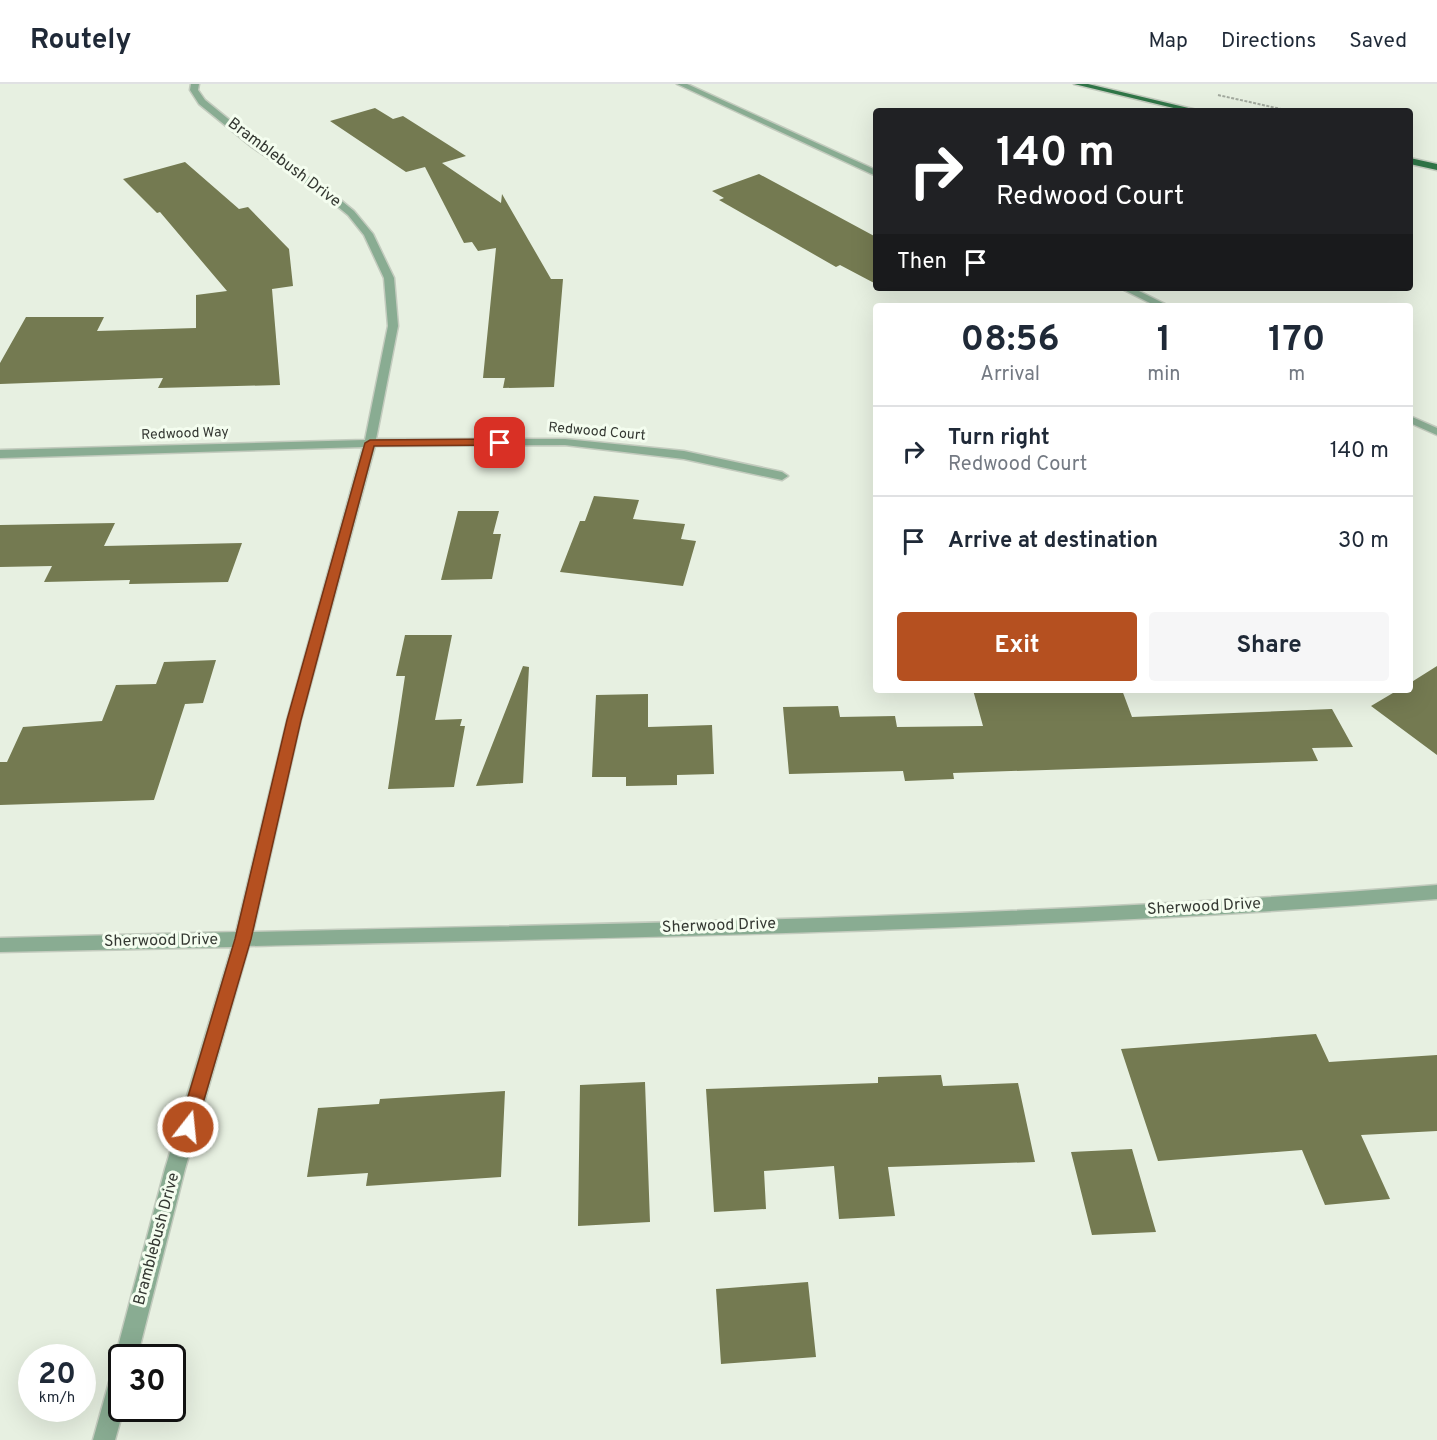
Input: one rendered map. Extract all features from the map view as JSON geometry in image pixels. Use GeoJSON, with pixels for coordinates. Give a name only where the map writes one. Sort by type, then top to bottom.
{"type":"FeatureCollection","features":[{"type":"Feature","properties":{"kind":"main road"},"geometry":{"type":"LineString","coordinates":[[1078,84],[1184,108]]}},
{"type":"Feature","properties":{"kind":"main road"},"geometry":{"type":"LineString","coordinates":[[1413,162],[1437,167]]}},
{"type":"Feature","properties":{"kind":"street","name":"Bramblebush Drive"},"geometry":{"type":"LineString","coordinates":[[130,1344],[175,1169],[243,939],[294,720],[370,443],[393,327],[389,278],[381,255],[351,213],[329,195],[255,145],[202,102],[194,90],[195,84]]}},
{"type":"Feature","properties":{"kind":"street"},"geometry":{"type":"LineString","coordinates":[[681,84],[873,172]]}},
{"type":"Feature","properties":{"kind":"street"},"geometry":{"type":"LineString","coordinates":[[1132,291],[1158,303]]}},
{"type":"Feature","properties":{"kind":"street"},"geometry":{"type":"LineString","coordinates":[[1413,420],[1437,432]]}},
{"type":"Feature","properties":{"kind":"street","name":"Redwood Court"},"geometry":{"type":"LineString","coordinates":[[370,443],[565,442],[684,455],[782,476]]}},
{"type":"Feature","properties":{"kind":"street","name":"Redwood Way"},"geometry":{"type":"LineString","coordinates":[[0,454],[370,443]]}},
{"type":"Feature","properties":{"kind":"street","name":"Sherwood Drive"},"geometry":{"type":"LineString","coordinates":[[0,945],[595,931],[1032,916],[1326,901],[1437,892]]}},
{"type":"Feature","properties":{"kind":"street"},"geometry":{"type":"LineString","coordinates":[[105,1440],[110,1422]]}},
{"type":"Feature","properties":{"kind":"path"},"geometry":{"type":"LineString","coordinates":[[1214,94],[1277,108]]}},
{"type":"Feature","properties":{"kind":"building"},"geometry":{"type":"Polygon","coordinates":[[[375,108],[393,119],[403,116],[466,156],[442,163],[501,203],[502,194],[551,279],[563,279],[554,387],[503,388],[505,378],[483,378],[496,248],[478,251],[472,242],[464,243],[425,167],[406,172],[330,121],[375,108]]]}},
{"type":"Feature","properties":{"kind":"building"},"geometry":{"type":"Polygon","coordinates":[[[185,162],[239,209],[248,207],[289,249],[293,286],[272,289],[280,385],[158,388],[163,378],[0,384],[0,363],[26,317],[104,317],[97,331],[196,328],[196,295],[227,291],[160,212],[157,213],[123,179],[185,162]]]}},
{"type":"Feature","properties":{"kind":"building"},"geometry":{"type":"Polygon","coordinates":[[[759,174],[873,235],[873,282],[840,265],[836,267],[719,200],[724,198],[712,191],[759,174]]]}},
{"type":"Feature","properties":{"kind":"building"},"geometry":{"type":"Polygon","coordinates":[[[594,496],[639,500],[633,519],[685,524],[681,539],[696,541],[683,586],[560,572],[580,521],[585,521],[594,496]]]}},
{"type":"Feature","properties":{"kind":"building"},"geometry":{"type":"Polygon","coordinates":[[[458,511],[499,511],[493,534],[501,534],[492,579],[441,580],[458,511]]]}},
{"type":"Feature","properties":{"kind":"building"},"geometry":{"type":"Polygon","coordinates":[[[115,523],[104,546],[242,543],[228,582],[129,584],[130,580],[44,582],[52,566],[0,567],[0,525],[115,523]]]}},
{"type":"Feature","properties":{"kind":"building"},"geometry":{"type":"Polygon","coordinates":[[[405,635],[452,635],[435,720],[462,719],[460,726],[465,726],[454,787],[388,789],[405,676],[396,676],[405,635]]]}},
{"type":"Feature","properties":{"kind":"building"},"geometry":{"type":"Polygon","coordinates":[[[216,660],[203,703],[185,704],[154,800],[0,805],[0,762],[7,762],[23,727],[102,721],[116,685],[156,684],[164,662],[216,660]]]}},
{"type":"Feature","properties":{"kind":"building"},"geometry":{"type":"Polygon","coordinates":[[[523,666],[529,667],[523,783],[476,786],[523,666]]]}},
{"type":"Feature","properties":{"kind":"building"},"geometry":{"type":"Polygon","coordinates":[[[1437,666],[1437,755],[1371,706],[1393,693],[1413,693],[1413,681],[1437,666]]]}},
{"type":"Feature","properties":{"kind":"building"},"geometry":{"type":"Polygon","coordinates":[[[974,693],[1123,693],[1132,717],[1332,709],[1353,747],[1312,748],[1318,761],[953,773],[954,779],[905,781],[903,771],[789,774],[783,707],[838,706],[840,717],[895,716],[897,727],[983,726],[974,693]]]}},
{"type":"Feature","properties":{"kind":"building"},"geometry":{"type":"Polygon","coordinates":[[[648,694],[648,727],[712,725],[714,774],[677,775],[677,785],[626,786],[626,777],[592,777],[596,695],[648,694]]]}},
{"type":"Feature","properties":{"kind":"building"},"geometry":{"type":"Polygon","coordinates":[[[1316,1034],[1329,1062],[1437,1055],[1437,1131],[1361,1135],[1390,1199],[1325,1205],[1302,1150],[1158,1161],[1121,1049],[1316,1034]]]}},
{"type":"Feature","properties":{"kind":"building"},"geometry":{"type":"Polygon","coordinates":[[[941,1075],[943,1086],[1018,1083],[1035,1162],[888,1167],[895,1216],[839,1219],[834,1166],[764,1171],[766,1209],[714,1212],[706,1089],[878,1083],[878,1077],[941,1075]]]}},
{"type":"Feature","properties":{"kind":"building"},"geometry":{"type":"Polygon","coordinates":[[[645,1082],[650,1222],[578,1226],[580,1085],[645,1082]]]}},
{"type":"Feature","properties":{"kind":"building"},"geometry":{"type":"Polygon","coordinates":[[[505,1091],[501,1177],[366,1186],[368,1173],[307,1177],[318,1108],[379,1104],[380,1099],[505,1091]]]}},
{"type":"Feature","properties":{"kind":"building"},"geometry":{"type":"Polygon","coordinates":[[[1132,1149],[1156,1232],[1092,1235],[1071,1152],[1132,1149]]]}},
{"type":"Feature","properties":{"kind":"building"},"geometry":{"type":"Polygon","coordinates":[[[808,1282],[816,1357],[721,1364],[716,1289],[808,1282]]]}},
{"type":"Feature","properties":{"kind":"route"},"geometry":{"type":"LineString","coordinates":[[188,1127],[243,939],[294,720],[370,443],[500,443]]}}]}
